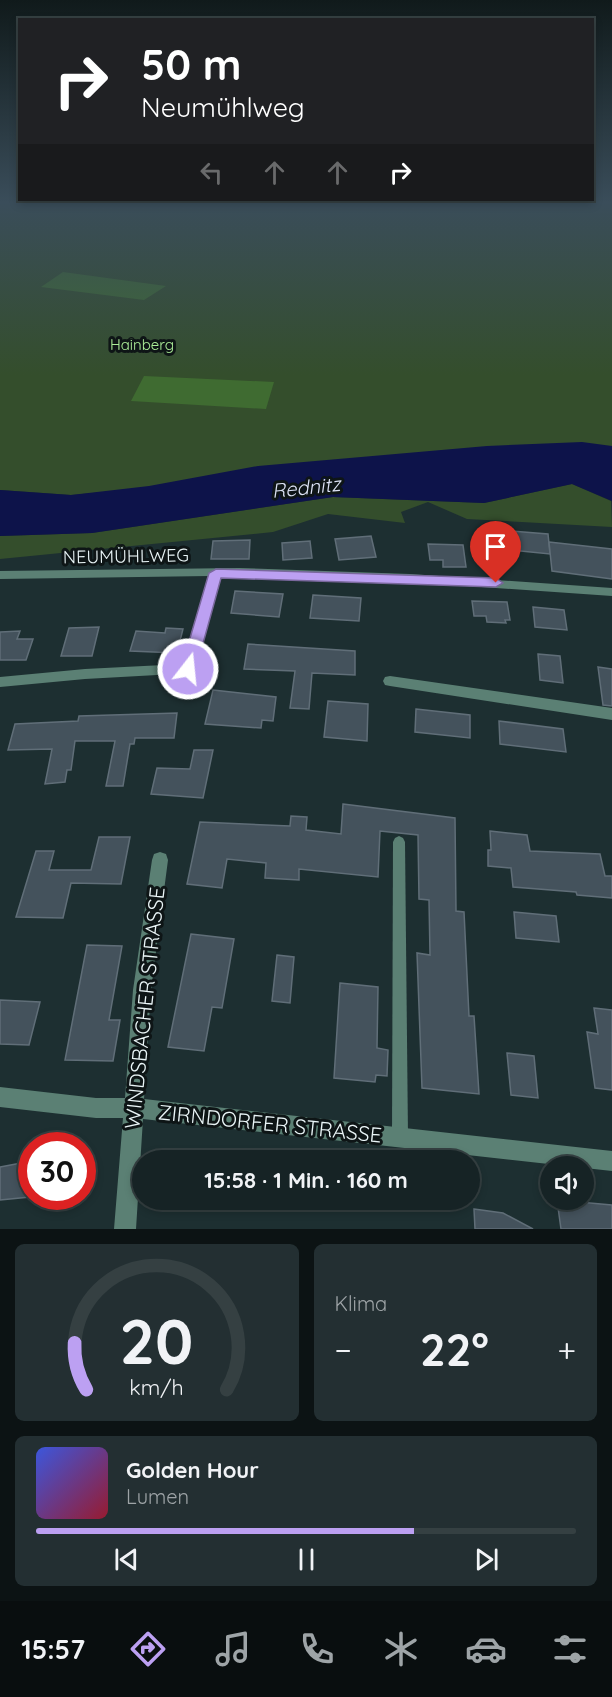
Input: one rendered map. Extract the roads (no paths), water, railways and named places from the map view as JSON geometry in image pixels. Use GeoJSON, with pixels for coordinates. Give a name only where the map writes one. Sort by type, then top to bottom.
{"type":"FeatureCollection","features":[{"type":"Feature","properties":{"kind":"street","name":"NEUMÜHLWEG"},"geometry":{"type":"LineString","coordinates":[[0,576],[216,573],[410,578],[612,592]]}},
{"type":"Feature","properties":{"kind":"street"},"geometry":{"type":"LineString","coordinates":[[0,682],[74,674],[188,669],[216,573]]}},
{"type":"Feature","properties":{"kind":"street"},"geometry":{"type":"LineString","coordinates":[[390,681],[612,714]]}},
{"type":"Feature","properties":{"kind":"street","name":"WINDSBACHER STRASSE"},"geometry":{"type":"LineString","coordinates":[[125,1229],[142,990],[160,860]]}},
{"type":"Feature","properties":{"kind":"street","name":"ZIRNDORFER STRASSE"},"geometry":{"type":"LineString","coordinates":[[0,1097],[96,1108],[132,1108],[612,1161]]}},
{"type":"Feature","properties":{"kind":"lane"},"geometry":{"type":"LineString","coordinates":[[399,842],[400,1137]]}},
{"type":"Feature","properties":{"kind":"water","name":"Rednitz"},"geometry":{"type":"Polygon","coordinates":[[[582,442],[612,446],[612,501],[572,484],[484,503],[333,497],[92,533],[0,536],[0,490],[71,495],[149,486],[258,466],[487,446],[582,442]]]}},
{"type":"Feature","properties":{"kind":"park label","name":"Hainberg"},"geometry":{"type":"Point","coordinates":[142,344]}}]}
